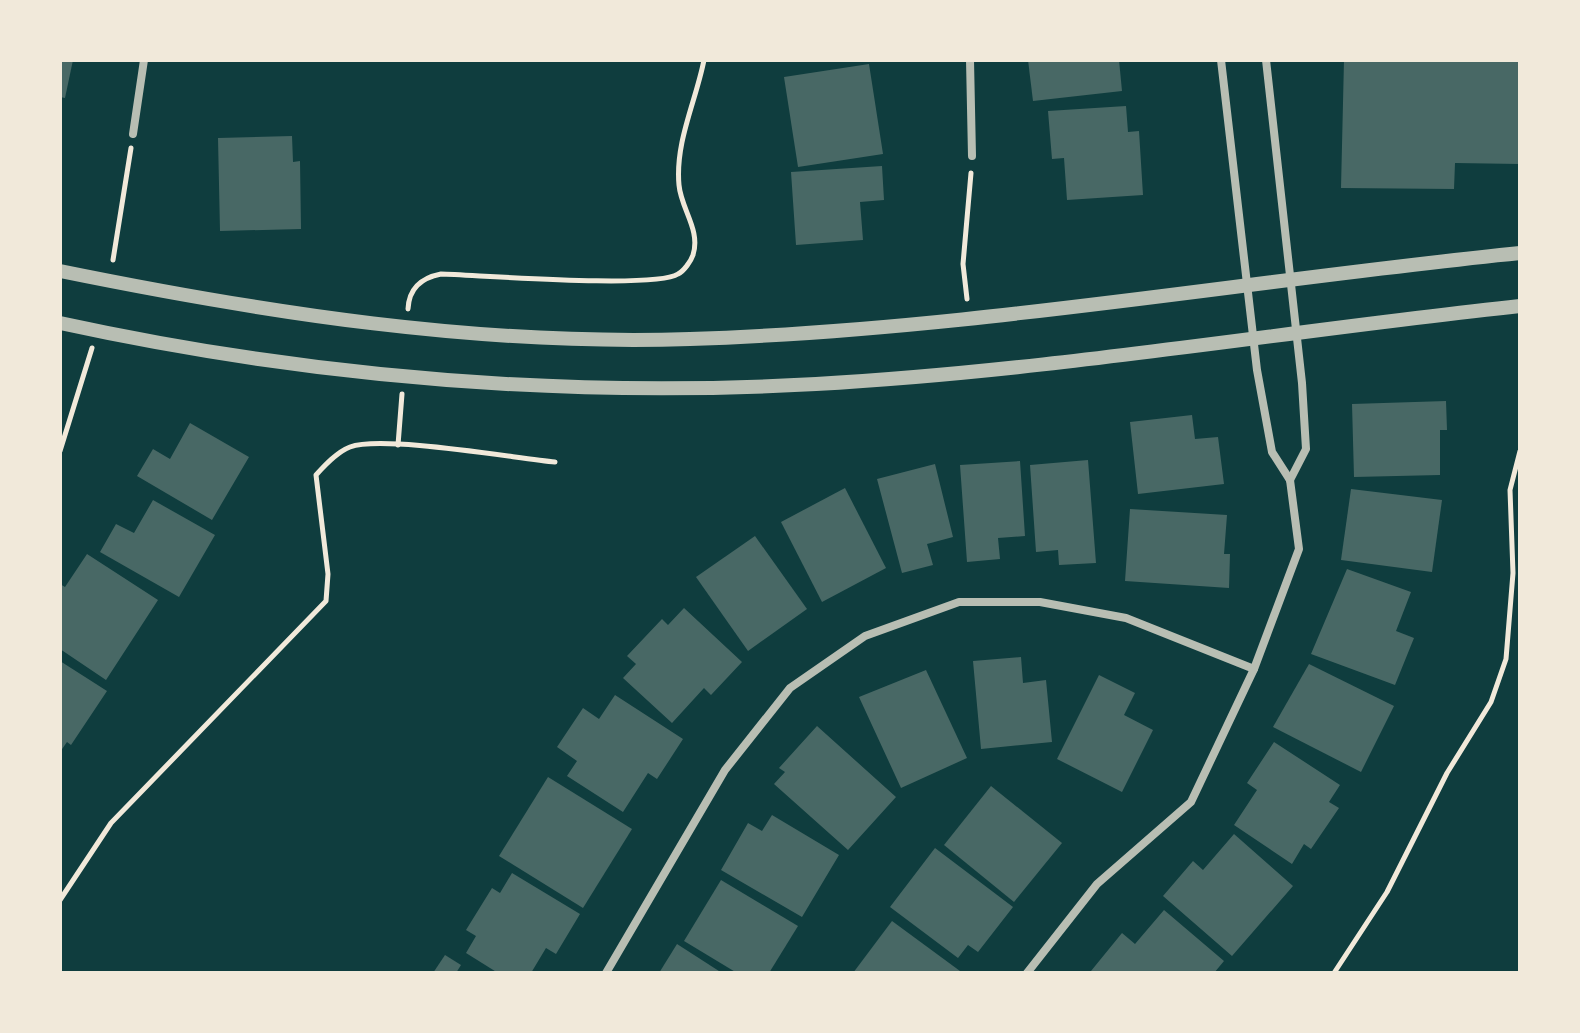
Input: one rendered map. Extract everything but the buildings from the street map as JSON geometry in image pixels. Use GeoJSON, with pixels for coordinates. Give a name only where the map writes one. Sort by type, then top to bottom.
{"type":"FeatureCollection","features":[{"type":"Feature","properties":{"kind":"street"},"geometry":{"type":"LineString","coordinates":[[133,134],[144,60]]}},
{"type":"Feature","properties":{"kind":"street"},"geometry":{"type":"LineString","coordinates":[[970,60],[972,156]]}},
{"type":"Feature","properties":{"kind":"street"},"geometry":{"type":"LineString","coordinates":[[1027,973],[1097,884],[1191,802],[1254,669],[1299,549],[1290,480],[1272,452],[1253,337],[1221,60]]}},
{"type":"Feature","properties":{"kind":"street"},"geometry":{"type":"LineString","coordinates":[[1266,60],[1298,331],[1306,449],[1290,480]]}},
{"type":"Feature","properties":{"kind":"street"},"geometry":{"type":"LineString","coordinates":[[60,271],[249,308],[406,327],[552,337],[686,340],[818,333],[970,319],[1520,253]]}},
{"type":"Feature","properties":{"kind":"street"},"geometry":{"type":"LineString","coordinates":[[60,323],[237,358],[403,378],[682,389],[817,384],[975,370],[1520,306]]}},
{"type":"Feature","properties":{"kind":"street"},"geometry":{"type":"LineString","coordinates":[[606,973],[725,770],[790,688],[865,636],[959,602],[1040,602],[1126,618],[1254,669]]}},
{"type":"Feature","properties":{"kind":"path"},"geometry":{"type":"LineString","coordinates":[[409,295],[424,277],[441,274],[636,281],[679,274],[692,259],[696,241],[679,186],[682,136],[697,97],[704,60]]}},
{"type":"Feature","properties":{"kind":"path"},"geometry":{"type":"LineString","coordinates":[[109,281],[133,134]]}},
{"type":"Feature","properties":{"kind":"path"},"geometry":{"type":"LineString","coordinates":[[970,319],[963,264],[972,156]]}},
{"type":"Feature","properties":{"kind":"path"},"geometry":{"type":"LineString","coordinates":[[60,451],[97,331]]}},
{"type":"Feature","properties":{"kind":"path"},"geometry":{"type":"LineString","coordinates":[[60,900],[111,823],[326,601],[328,574],[316,475],[325,464],[349,447],[384,444],[555,462]]}},
{"type":"Feature","properties":{"kind":"path"},"geometry":{"type":"LineString","coordinates":[[1334,973],[1387,892],[1447,773],[1491,702],[1506,659],[1513,573],[1510,490],[1520,451]]}}]}
